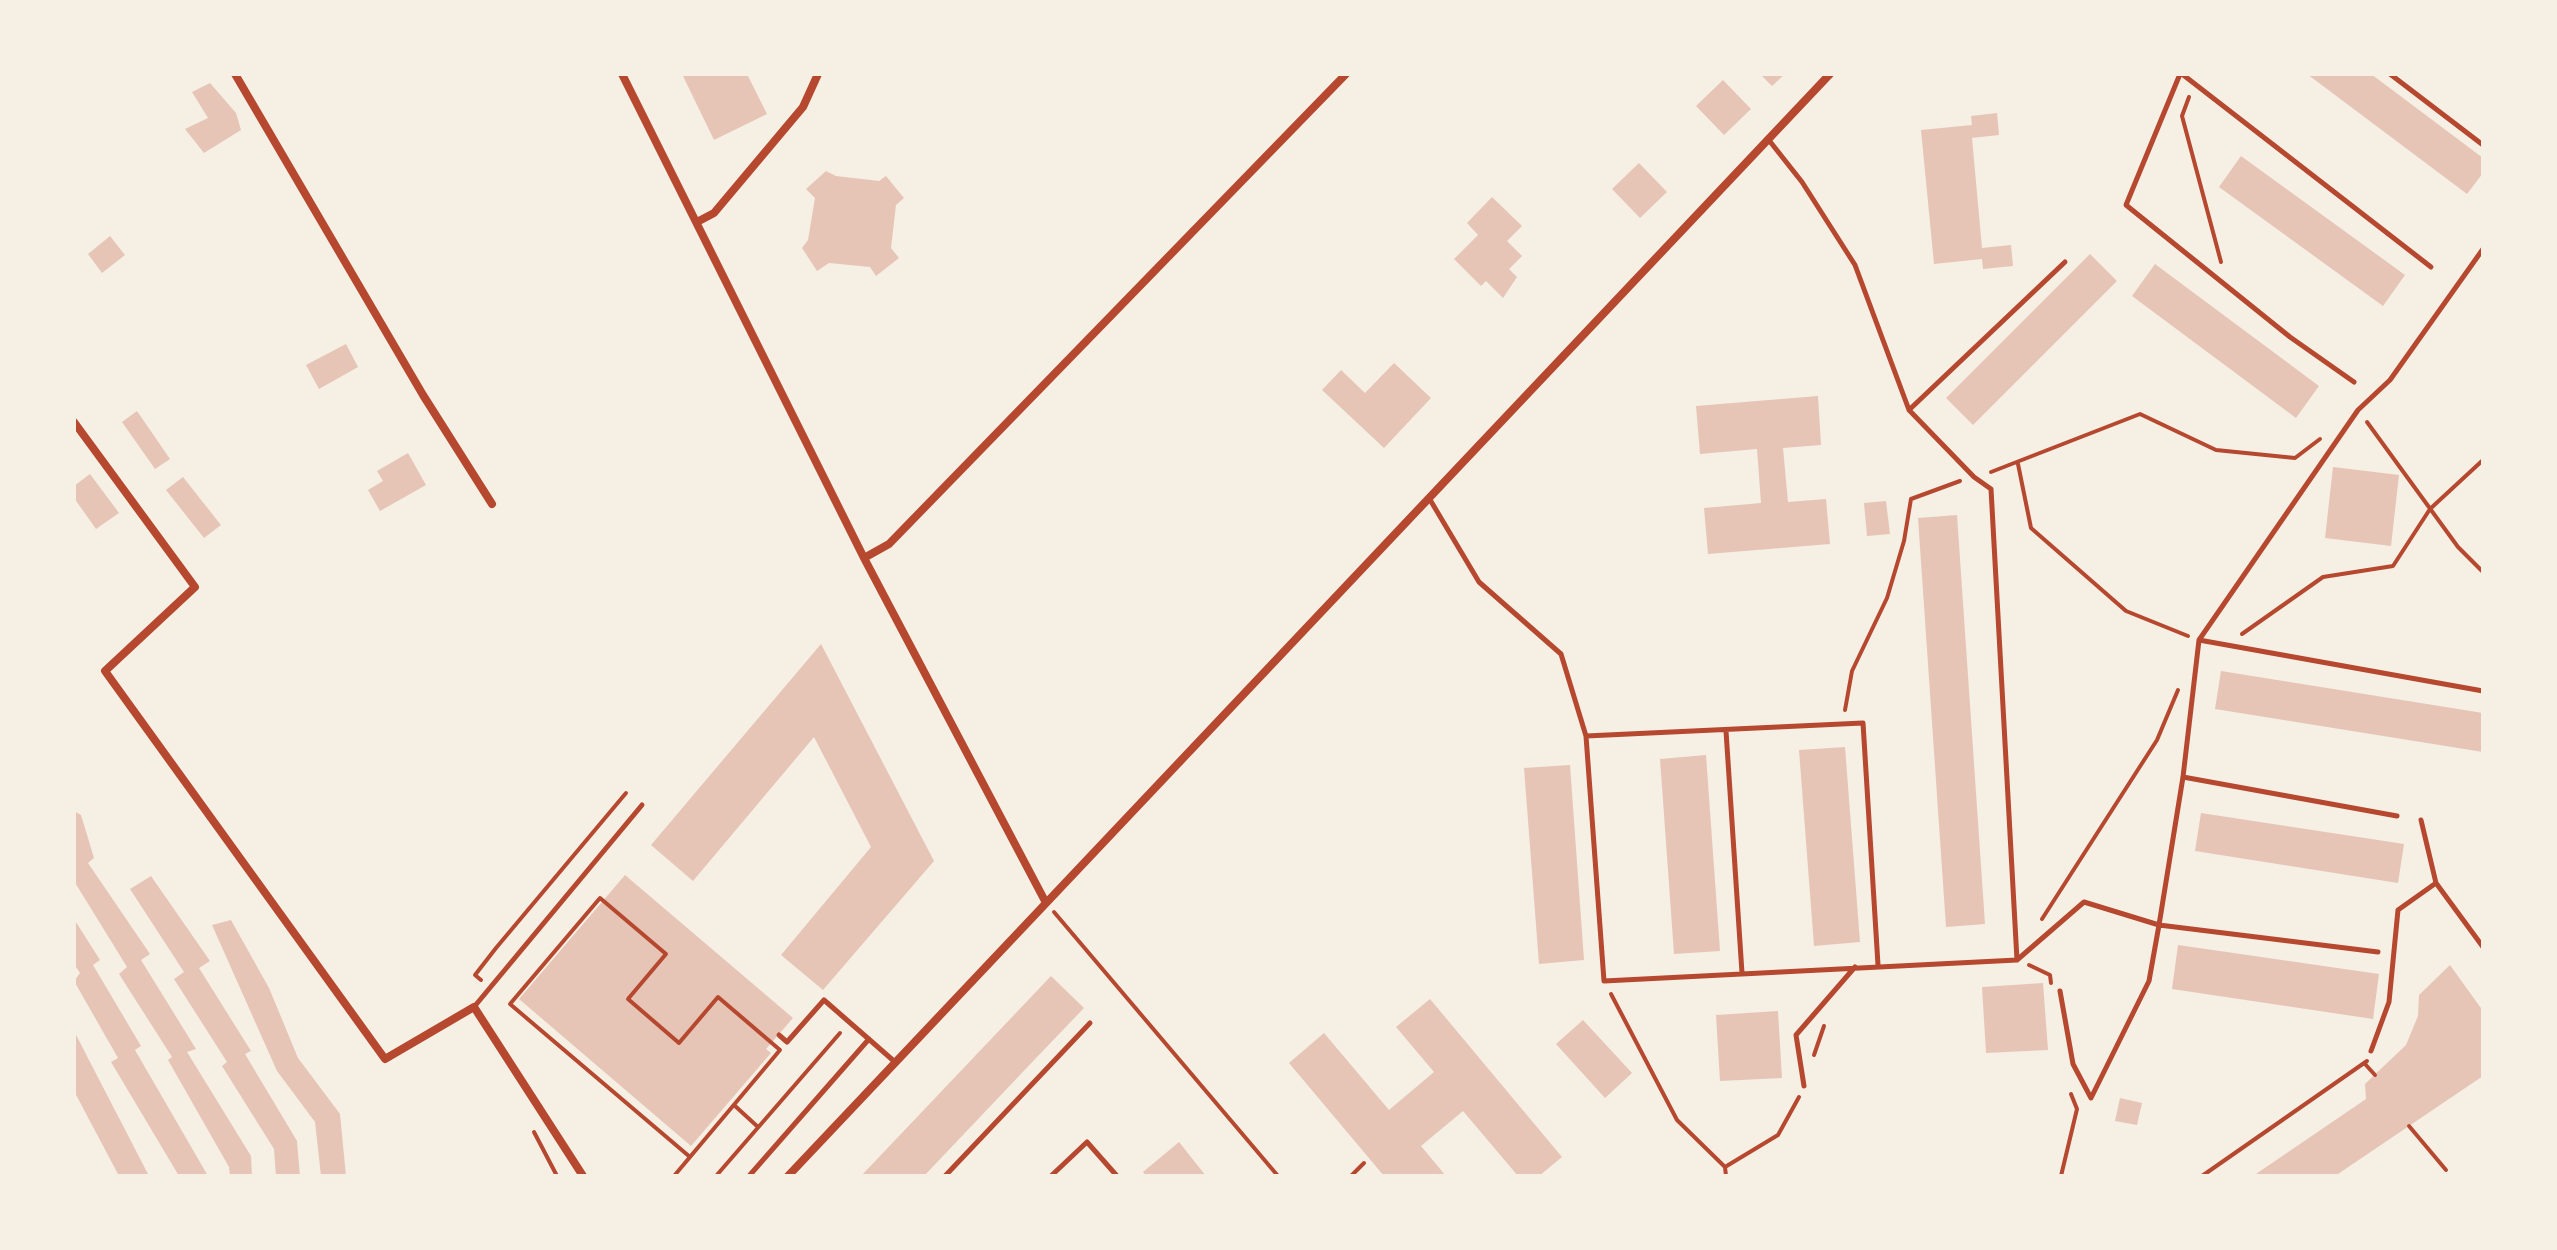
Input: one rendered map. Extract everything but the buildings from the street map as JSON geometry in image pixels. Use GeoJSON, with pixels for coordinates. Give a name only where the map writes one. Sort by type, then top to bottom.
{"type":"FeatureCollection","features":[{"type":"Feature","properties":{"kind":"street"},"geometry":{"type":"LineString","coordinates":[[235,74],[423,395],[492,504]]}},
{"type":"Feature","properties":{"kind":"street"},"geometry":{"type":"LineString","coordinates":[[622,74],[864,558],[1045,901]]}},
{"type":"Feature","properties":{"kind":"street"},"geometry":{"type":"LineString","coordinates":[[697,222],[714,213],[803,107],[818,74]]}},
{"type":"Feature","properties":{"kind":"street"},"geometry":{"type":"LineString","coordinates":[[864,558],[889,544],[1346,74]]}},
{"type":"Feature","properties":{"kind":"street"},"geometry":{"type":"LineString","coordinates":[[788,1176],[1830,74]]}},
{"type":"Feature","properties":{"kind":"street"},"geometry":{"type":"LineString","coordinates":[[74,422],[195,587],[105,671],[385,1059],[474,1007],[583,1176]]}},
{"type":"Feature","properties":{"kind":"lane"},"geometry":{"type":"LineString","coordinates":[[2354,382],[2290,337],[2126,205],[2181,74],[2431,267]]}},
{"type":"Feature","properties":{"kind":"lane"},"geometry":{"type":"LineString","coordinates":[[2390,74],[2483,145]]}},
{"type":"Feature","properties":{"kind":"lane"},"geometry":{"type":"LineString","coordinates":[[1768,139],[1802,182],[1855,265],[1909,410],[1974,477],[1991,489],[2017,960]]}},
{"type":"Feature","properties":{"kind":"lane"},"geometry":{"type":"LineString","coordinates":[[2060,991],[2073,1064],[2091,1098],[2149,981],[2183,777],[2199,640],[2358,410],[2390,380],[2483,249]]}},
{"type":"Feature","properties":{"kind":"lane"},"geometry":{"type":"LineString","coordinates":[[1909,410],[2065,262]]}},
{"type":"Feature","properties":{"kind":"lane"},"geometry":{"type":"LineString","coordinates":[[1428,498],[1441,513],[1479,582],[1561,654],[1586,736],[1604,981],[2017,960],[2084,902],[2159,925],[2378,952]]}},
{"type":"Feature","properties":{"kind":"lane"},"geometry":{"type":"LineString","coordinates":[[2199,640],[2483,691]]}},
{"type":"Feature","properties":{"kind":"lane"},"geometry":{"type":"LineString","coordinates":[[1586,736],[1863,723],[1878,965]]}},
{"type":"Feature","properties":{"kind":"lane"},"geometry":{"type":"LineString","coordinates":[[1726,731],[1742,973]]}},
{"type":"Feature","properties":{"kind":"lane"},"geometry":{"type":"LineString","coordinates":[[2183,777],[2397,816]]}},
{"type":"Feature","properties":{"kind":"lane"},"geometry":{"type":"LineString","coordinates":[[474,1007],[642,805]]}},
{"type":"Feature","properties":{"kind":"lane"},"geometry":{"type":"LineString","coordinates":[[2421,820],[2436,883],[2483,947]]}},
{"type":"Feature","properties":{"kind":"lane"},"geometry":{"type":"LineString","coordinates":[[2371,1051],[2389,1002],[2398,910],[2436,883]]}},
{"type":"Feature","properties":{"kind":"lane"},"geometry":{"type":"LineString","coordinates":[[1804,1086],[1796,1035],[1856,966]]}},
{"type":"Feature","properties":{"kind":"lane"},"geometry":{"type":"LineString","coordinates":[[779,1035],[787,1042],[824,1000],[895,1063]]}},
{"type":"Feature","properties":{"kind":"lane"},"geometry":{"type":"LineString","coordinates":[[945,1176],[1090,1023]]}},
{"type":"Feature","properties":{"kind":"lane"},"geometry":{"type":"LineString","coordinates":[[749,1176],[869,1039]]}},
{"type":"Feature","properties":{"kind":"lane"},"geometry":{"type":"LineString","coordinates":[[1051,1176],[1087,1142],[1117,1176]]}},
{"type":"Feature","properties":{"kind":"path"},"geometry":{"type":"LineString","coordinates":[[1843,725],[1852,671],[1887,598],[1904,541],[1911,499],[2018,464],[2140,414],[2216,450],[2295,458],[2320,439]]}},
{"type":"Feature","properties":{"kind":"path"},"geometry":{"type":"LineString","coordinates":[[2226,646],[2323,577],[2393,566],[2430,509],[2483,460]]}},
{"type":"Feature","properties":{"kind":"path"},"geometry":{"type":"LineString","coordinates":[[2018,464],[2031,528],[2126,611],[2199,640]]}},
{"type":"Feature","properties":{"kind":"path"},"geometry":{"type":"LineString","coordinates":[[2038,924],[2157,740],[2181,683]]}},
{"type":"Feature","properties":{"kind":"path"},"geometry":{"type":"LineString","coordinates":[[496,948],[626,793]]}},
{"type":"Feature","properties":{"kind":"path"},"geometry":{"type":"LineString","coordinates":[[510,1004],[600,898],[666,954],[628,999],[679,1043],[718,997],[780,1050],[674,1176]]}},
{"type":"Feature","properties":{"kind":"path"},"geometry":{"type":"LineString","coordinates":[[1045,901],[1278,1176]]}},
{"type":"Feature","properties":{"kind":"path"},"geometry":{"type":"LineString","coordinates":[[2017,960],[2050,975],[2052,992]]}},
{"type":"Feature","properties":{"kind":"path"},"geometry":{"type":"LineString","coordinates":[[1604,981],[1677,1120],[1725,1167]]}},
{"type":"Feature","properties":{"kind":"path"},"geometry":{"type":"LineString","coordinates":[[504,999],[690,1157]]}},
{"type":"Feature","properties":{"kind":"path"},"geometry":{"type":"LineString","coordinates":[[716,1176],[849,1022]]}},
{"type":"Feature","properties":{"kind":"path"},"geometry":{"type":"LineString","coordinates":[[2202,1176],[2365,1064],[2371,1051]]}},
{"type":"Feature","properties":{"kind":"path"},"geometry":{"type":"LineString","coordinates":[[2365,1064],[2375,1075]]}},
{"type":"Feature","properties":{"kind":"path"},"geometry":{"type":"LineString","coordinates":[[2061,1176],[2077,1109],[2066,1082]]}},
{"type":"Feature","properties":{"kind":"path"},"geometry":{"type":"LineString","coordinates":[[734,1105],[758,1127]]}},
{"type":"Feature","properties":{"kind":"path"},"geometry":{"type":"LineString","coordinates":[[2409,1126],[2446,1170]]}},
{"type":"Feature","properties":{"kind":"path"},"geometry":{"type":"LineString","coordinates":[[1351,1176],[1364,1163]]}}]}
